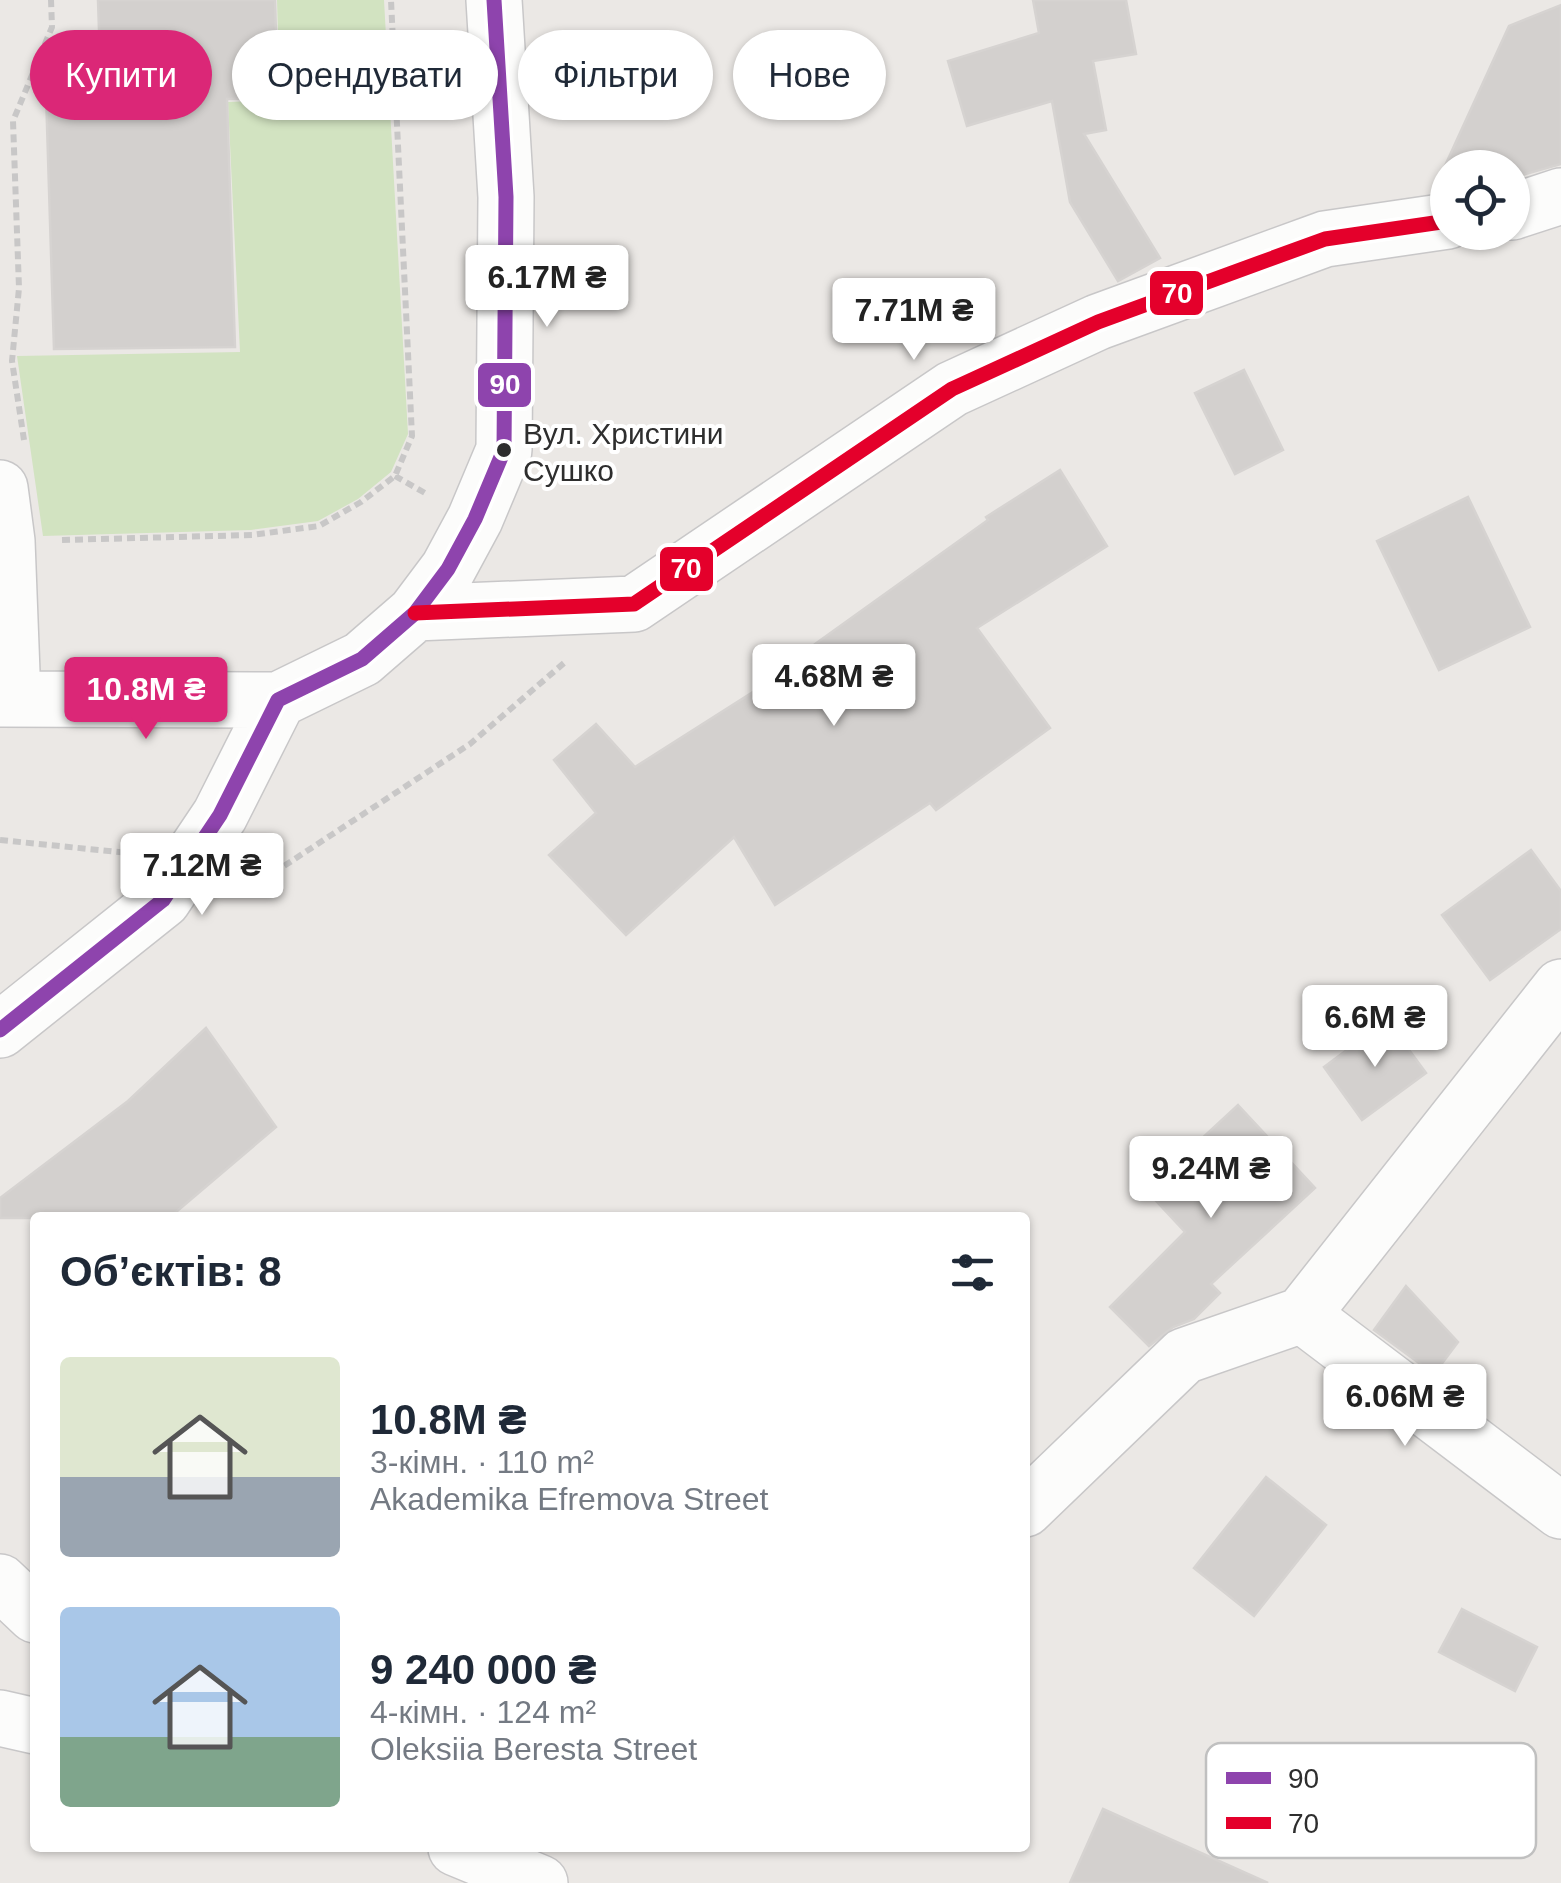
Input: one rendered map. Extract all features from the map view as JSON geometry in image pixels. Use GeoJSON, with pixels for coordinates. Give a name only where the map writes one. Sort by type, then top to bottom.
{"type":"FeatureCollection","features":[{"type":"Feature","properties":{"kind":"street"},"geometry":{"type":"LineString","coordinates":[[13,469],[7,541],[7,699],[278,700],[362,659],[415,613],[466,536],[504,450],[506,197],[494,0]]}},
{"type":"Feature","properties":{"kind":"street"},"geometry":{"type":"LineString","coordinates":[[1530,206],[1561,196]]}},
{"type":"Feature","properties":{"kind":"street"},"geometry":{"type":"LineString","coordinates":[[415,613],[634,604],[952,389],[1098,322],[1325,239],[1430,224]]}},
{"type":"Feature","properties":{"kind":"street"},"geometry":{"type":"LineString","coordinates":[[0,1030],[163,900],[220,815],[278,700]]}},
{"type":"Feature","properties":{"kind":"street"},"geometry":{"type":"LineString","coordinates":[[1030,1505],[1184,1356],[1302,1315],[1561,986]]}},
{"type":"Feature","properties":{"kind":"street"},"geometry":{"type":"LineString","coordinates":[[1302,1315],[1561,1512]]}},
{"type":"Feature","properties":{"kind":"street"},"geometry":{"type":"LineString","coordinates":[[0,1582],[30,1611]]}},
{"type":"Feature","properties":{"kind":"street"},"geometry":{"type":"LineString","coordinates":[[0,1718],[30,1725]]}},
{"type":"Feature","properties":{"kind":"street"},"geometry":{"type":"LineString","coordinates":[[466,1852],[540,1883]]}},
{"type":"Feature","properties":{"kind":"path"},"geometry":{"type":"LineString","coordinates":[[13,469],[12,361],[19,288],[13,121],[52,26],[51,0]]}},
{"type":"Feature","properties":{"kind":"path"},"geometry":{"type":"LineString","coordinates":[[7,541],[252,535],[319,526],[362,502],[395,476],[412,436],[391,0]]}},
{"type":"Feature","properties":{"kind":"path"},"geometry":{"type":"LineString","coordinates":[[0,840],[191,858],[252,887],[470,744],[634,604]]}},
{"type":"Feature","properties":{"kind":"green space"},"geometry":{"type":"Polygon","coordinates":[[[277,0],[384,0],[386,30],[278,30],[277,0]]]}},
{"type":"Feature","properties":{"kind":"green space"},"geometry":{"type":"Polygon","coordinates":[[[228,102],[232,102],[232,120],[391,120],[408,434],[391,472],[358,499],[318,521],[251,530],[43,536],[17,356],[240,352],[228,102]]]}},
{"type":"Feature","properties":{"kind":"building"},"geometry":{"type":"Polygon","coordinates":[[[98,0],[275,0],[276,30],[232,30],[232,99],[227,99],[235,347],[54,349],[47,120],[212,120],[212,30],[99,30],[98,0]]]}},
{"type":"Feature","properties":{"kind":"building"},"geometry":{"type":"Polygon","coordinates":[[[1033,0],[1126,0],[1136,54],[1093,61],[1106,130],[1084,134],[1160,258],[1118,281],[1070,202],[1052,101],[967,126],[948,61],[1039,33],[1033,0]]]}},
{"type":"Feature","properties":{"kind":"building"},"geometry":{"type":"Polygon","coordinates":[[[1561,5],[1561,164],[1530,173],[1530,150],[1452,150],[1509,26],[1561,5]]]}},
{"type":"Feature","properties":{"kind":"building"},"geometry":{"type":"Polygon","coordinates":[[[1244,370],[1283,450],[1235,474],[1195,393],[1244,370]]]}},
{"type":"Feature","properties":{"kind":"building"},"geometry":{"type":"Polygon","coordinates":[[[1060,470],[1107,546],[977,628],[1050,728],[936,810],[930,803],[775,905],[734,837],[626,935],[549,855],[596,813],[554,760],[596,724],[635,767],[819,650],[815,644],[988,520],[986,517],[1060,470]]]}},
{"type":"Feature","properties":{"kind":"building"},"geometry":{"type":"Polygon","coordinates":[[[1468,497],[1530,627],[1439,670],[1377,541],[1468,497]]]}},
{"type":"Feature","properties":{"kind":"building"},"geometry":{"type":"Polygon","coordinates":[[[1531,850],[1561,891],[1561,929],[1490,980],[1442,915],[1531,850]]]}},
{"type":"Feature","properties":{"kind":"building"},"geometry":{"type":"Polygon","coordinates":[[[1387,1020],[1426,1073],[1362,1120],[1324,1067],[1387,1020]]]}},
{"type":"Feature","properties":{"kind":"building"},"geometry":{"type":"Polygon","coordinates":[[[206,1028],[276,1127],[176,1212],[30,1212],[30,1218],[0,1218],[0,1198],[128,1101],[206,1028]]]}},
{"type":"Feature","properties":{"kind":"building"},"geometry":{"type":"Polygon","coordinates":[[[1238,1105],[1315,1188],[1211,1284],[1220,1293],[1194,1319],[1173,1327],[1149,1346],[1110,1307],[1185,1232],[1146,1190],[1238,1105]]]}},
{"type":"Feature","properties":{"kind":"building"},"geometry":{"type":"Polygon","coordinates":[[[1406,1286],[1458,1342],[1434,1374],[1374,1330],[1406,1286]]]}},
{"type":"Feature","properties":{"kind":"building"},"geometry":{"type":"Polygon","coordinates":[[[1266,1477],[1326,1525],[1254,1616],[1194,1568],[1266,1477]]]}},
{"type":"Feature","properties":{"kind":"building"},"geometry":{"type":"Polygon","coordinates":[[[1462,1609],[1537,1647],[1515,1691],[1439,1652],[1462,1609]]]}},
{"type":"Feature","properties":{"kind":"building"},"geometry":{"type":"Polygon","coordinates":[[[1103,1809],[1268,1883],[1070,1883],[1103,1809]]]}},
{"type":"Feature","properties":{"kind":"transit line","name":"90"},"geometry":{"type":"LineString","coordinates":[[0,1030],[163,900],[220,815],[278,700],[362,659],[415,613],[448,569],[475,519],[504,450],[506,197],[494,0]]}},
{"type":"Feature","properties":{"kind":"transit line","name":"70"},"geometry":{"type":"LineString","coordinates":[[415,613],[634,604],[952,389],[1098,322],[1325,239],[1430,224]]}},
{"type":"Feature","properties":{"kind":"place","name":"Вул. Христини Сушко"},"geometry":{"type":"Point","coordinates":[504,450]}}]}
